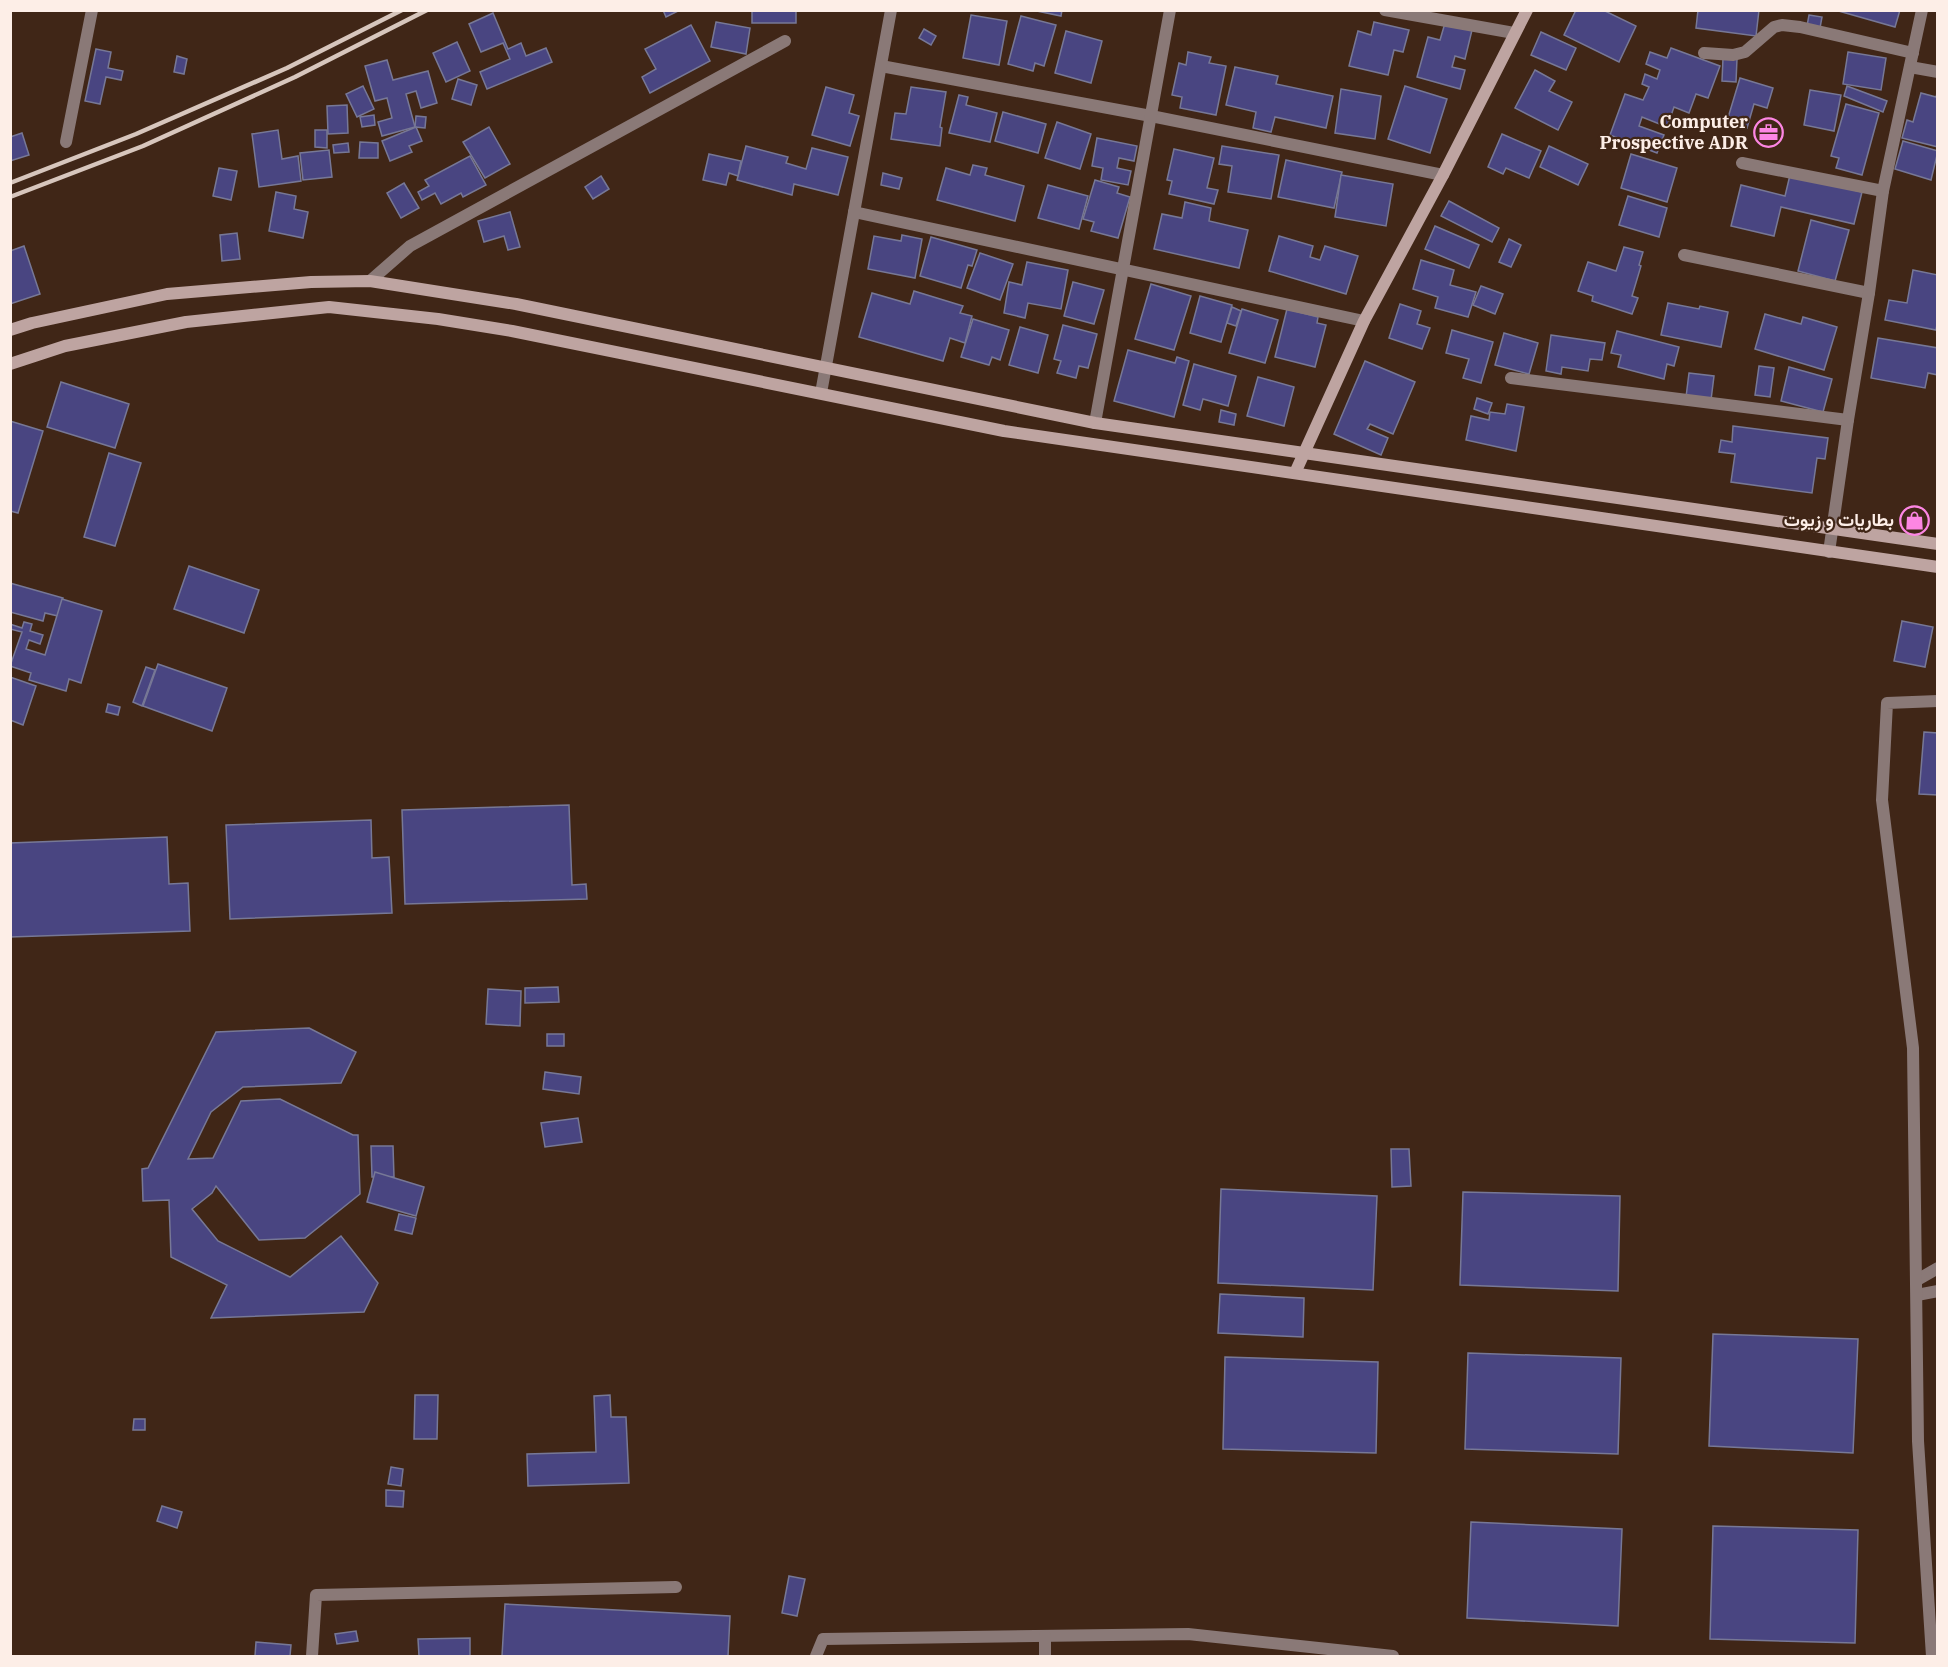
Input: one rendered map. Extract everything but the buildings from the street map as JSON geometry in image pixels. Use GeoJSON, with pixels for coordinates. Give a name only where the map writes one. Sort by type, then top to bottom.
{"type":"FeatureCollection","features":[{"type":"Feature","properties":{"kind":"main road"},"geometry":{"type":"LineString","coordinates":[[1295,473],[1364,321],[1443,175],[1527,10]]}},
{"type":"Feature","properties":{"kind":"main road"},"geometry":{"type":"LineString","coordinates":[[10,330],[32,323],[167,294],[310,282],[370,281],[516,304],[1095,423],[1938,544]]}},
{"type":"Feature","properties":{"kind":"main road"},"geometry":{"type":"LineString","coordinates":[[10,364],[65,346],[186,322],[329,307],[438,319],[512,331],[1004,431],[1938,567]]}},
{"type":"Feature","properties":{"kind":"street"},"geometry":{"type":"LineString","coordinates":[[66,142],[92,10]]}},
{"type":"Feature","properties":{"kind":"street"},"geometry":{"type":"LineString","coordinates":[[821,393],[891,10]]}},
{"type":"Feature","properties":{"kind":"street"},"geometry":{"type":"LineString","coordinates":[[1095,423],[1170,10]]}},
{"type":"Feature","properties":{"kind":"street"},"geometry":{"type":"LineString","coordinates":[[1385,10],[1514,33]]}},
{"type":"Feature","properties":{"kind":"street"},"geometry":{"type":"LineString","coordinates":[[1829,552],[1883,191],[1922,10]]}},
{"type":"Feature","properties":{"kind":"street"},"geometry":{"type":"LineString","coordinates":[[1704,53],[1733,55],[1744,52],[1774,27],[1782,25],[1800,27],[1913,53]]}},
{"type":"Feature","properties":{"kind":"street"},"geometry":{"type":"LineString","coordinates":[[370,281],[410,246],[785,41]]}},
{"type":"Feature","properties":{"kind":"street"},"geometry":{"type":"LineString","coordinates":[[881,66],[1150,116],[1443,175]]}},
{"type":"Feature","properties":{"kind":"street"},"geometry":{"type":"LineString","coordinates":[[1910,67],[1938,72]]}},
{"type":"Feature","properties":{"kind":"street"},"geometry":{"type":"LineString","coordinates":[[1742,163],[1883,191]]}},
{"type":"Feature","properties":{"kind":"street"},"geometry":{"type":"LineString","coordinates":[[854,212],[1364,321]]}},
{"type":"Feature","properties":{"kind":"street"},"geometry":{"type":"LineString","coordinates":[[1684,255],[1869,293]]}},
{"type":"Feature","properties":{"kind":"street"},"geometry":{"type":"LineString","coordinates":[[1510,378],[1848,420]]}},
{"type":"Feature","properties":{"kind":"street"},"geometry":{"type":"LineString","coordinates":[[1932,1656],[1918,1441],[1914,1048],[1882,800],[1887,703],[1938,701]]}},
{"type":"Feature","properties":{"kind":"street"},"geometry":{"type":"LineString","coordinates":[[1917,1280],[1938,1268]]}},
{"type":"Feature","properties":{"kind":"street"},"geometry":{"type":"LineString","coordinates":[[1917,1295],[1938,1291]]}},
{"type":"Feature","properties":{"kind":"street"},"geometry":{"type":"LineString","coordinates":[[312,1656],[316,1595],[676,1587]]}},
{"type":"Feature","properties":{"kind":"street"},"geometry":{"type":"LineString","coordinates":[[816,1656],[823,1639],[1188,1634],[1355,1654],[1393,1656]]}},
{"type":"Feature","properties":{"kind":"street"},"geometry":{"type":"LineString","coordinates":[[1045,1636],[1045,1656]]}},
{"type":"Feature","properties":{"kind":"railway"},"geometry":{"type":"LineString","coordinates":[[10,183],[136,134],[287,68],[402,10]]}},
{"type":"Feature","properties":{"kind":"railway"},"geometry":{"type":"LineString","coordinates":[[10,197],[143,146],[295,77],[427,10]]}},
{"type":"Feature","properties":{"kind":"place","name":"Computer Prospective ADR"},"geometry":{"type":"Point","coordinates":[1769,132]}},
{"type":"Feature","properties":{"kind":"place","name":"بطاريات و زيوت"},"geometry":{"type":"Point","coordinates":[1915,520]}}]}
